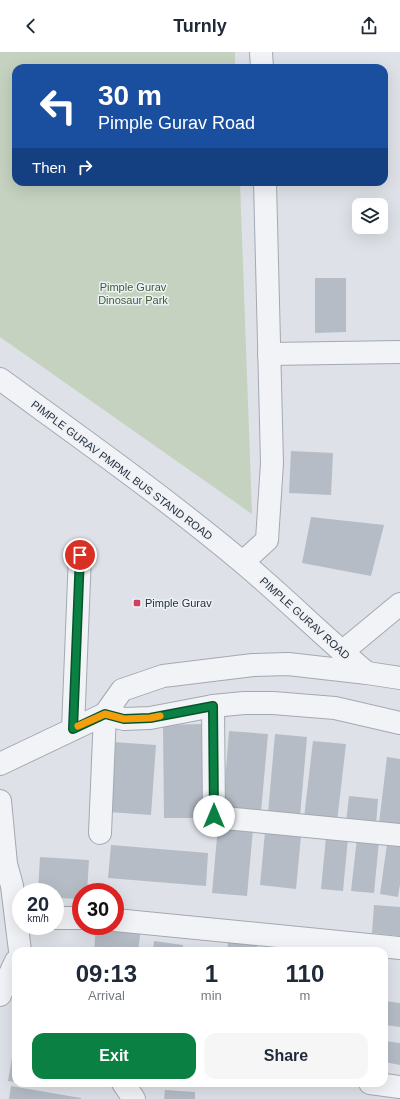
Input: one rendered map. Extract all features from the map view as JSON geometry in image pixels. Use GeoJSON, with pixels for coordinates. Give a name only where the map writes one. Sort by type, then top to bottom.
{"type":"FeatureCollection","features":[{"type":"Feature","properties":{"kind":"street"},"geometry":{"type":"LineString","coordinates":[[261,52],[262,64]]}},
{"type":"Feature","properties":{"kind":"street"},"geometry":{"type":"LineString","coordinates":[[243,562],[267,540],[272,462],[265,186]]}},
{"type":"Feature","properties":{"kind":"street"},"geometry":{"type":"LineString","coordinates":[[269,354],[400,352]]}},
{"type":"Feature","properties":{"kind":"street","name":"PIMPLE GURAV PMPML BUS STAND ROAD"},"geometry":{"type":"LineString","coordinates":[[0,379],[188,517],[243,562]]}},
{"type":"Feature","properties":{"kind":"street"},"geometry":{"type":"LineString","coordinates":[[73,729],[80,555]]}},
{"type":"Feature","properties":{"kind":"street","name":"PIMPLE GURAV ROAD"},"geometry":{"type":"LineString","coordinates":[[243,562],[367,673]]}},
{"type":"Feature","properties":{"kind":"street"},"geometry":{"type":"LineString","coordinates":[[342,652],[400,604]]}},
{"type":"Feature","properties":{"kind":"street","name":"PIMPLE GURAV ROAD"},"geometry":{"type":"LineString","coordinates":[[0,764],[105,714],[122,690],[163,676],[253,665],[288,664],[400,678]]}},
{"type":"Feature","properties":{"kind":"street"},"geometry":{"type":"LineString","coordinates":[[100,833],[105,714],[124,719],[150,718],[213,706],[244,703],[273,703],[335,708],[400,723]]}},
{"type":"Feature","properties":{"kind":"street"},"geometry":{"type":"LineString","coordinates":[[213,706],[214,816],[400,835]]}},
{"type":"Feature","properties":{"kind":"street"},"geometry":{"type":"LineString","coordinates":[[0,801],[6,864],[12,886]]}},
{"type":"Feature","properties":{"kind":"street"},"geometry":{"type":"LineString","coordinates":[[124,921],[400,948]]}},
{"type":"Feature","properties":{"kind":"street"},"geometry":{"type":"LineString","coordinates":[[20,935],[20,947]]}},
{"type":"Feature","properties":{"kind":"street"},"geometry":{"type":"LineString","coordinates":[[4,988],[12,970]]}},
{"type":"Feature","properties":{"kind":"street"},"geometry":{"type":"LineString","coordinates":[[388,1085],[400,1087]]}},
{"type":"Feature","properties":{"kind":"street"},"geometry":{"type":"LineString","coordinates":[[126,1087],[134,1099]]}},
{"type":"Feature","properties":{"kind":"green space","name":"Pimple Gurav Dinosaur Park"},"geometry":{"type":"Polygon","coordinates":[[[0,52],[235,52],[235,64],[12,64],[12,186],[240,186],[252,514],[0,337],[0,52]]]}},
{"type":"Feature","properties":{"kind":"building"},"geometry":{"type":"Polygon","coordinates":[[[315,278],[346,278],[346,332],[315,333],[315,278]]]}},
{"type":"Feature","properties":{"kind":"building"},"geometry":{"type":"Polygon","coordinates":[[[291,451],[333,453],[331,495],[289,493],[291,451]]]}},
{"type":"Feature","properties":{"kind":"building"},"geometry":{"type":"Polygon","coordinates":[[[311,517],[384,525],[371,576],[302,563],[311,517]]]}},
{"type":"Feature","properties":{"kind":"building"},"geometry":{"type":"Polygon","coordinates":[[[202,724],[203,818],[164,818],[163,725],[202,724]]]}},
{"type":"Feature","properties":{"kind":"building"},"geometry":{"type":"Polygon","coordinates":[[[229,731],[268,734],[261,812],[223,808],[229,731]]]}},
{"type":"Feature","properties":{"kind":"building"},"geometry":{"type":"Polygon","coordinates":[[[275,734],[307,737],[300,816],[268,813],[275,734]]]}},
{"type":"Feature","properties":{"kind":"building"},"geometry":{"type":"Polygon","coordinates":[[[313,741],[346,744],[337,822],[304,818],[313,741]]]}},
{"type":"Feature","properties":{"kind":"building"},"geometry":{"type":"Polygon","coordinates":[[[113,742],[156,745],[151,815],[108,812],[113,742]]]}},
{"type":"Feature","properties":{"kind":"building"},"geometry":{"type":"Polygon","coordinates":[[[387,757],[400,759],[400,826],[379,823],[387,757]]]}},
{"type":"Feature","properties":{"kind":"building"},"geometry":{"type":"Polygon","coordinates":[[[349,796],[378,799],[376,825],[346,822],[349,796]]]}},
{"type":"Feature","properties":{"kind":"building"},"geometry":{"type":"Polygon","coordinates":[[[218,826],[253,829],[247,896],[212,893],[218,826]]]}},
{"type":"Feature","properties":{"kind":"building"},"geometry":{"type":"Polygon","coordinates":[[[265,832],[301,836],[296,889],[260,885],[265,832]]]}},
{"type":"Feature","properties":{"kind":"building"},"geometry":{"type":"Polygon","coordinates":[[[326,837],[348,838],[343,891],[321,889],[326,837]]]}},
{"type":"Feature","properties":{"kind":"building"},"geometry":{"type":"Polygon","coordinates":[[[357,838],[379,841],[374,893],[351,891],[357,838]]]}},
{"type":"Feature","properties":{"kind":"building"},"geometry":{"type":"Polygon","coordinates":[[[387,844],[400,846],[400,884],[398,897],[380,894],[387,844]]]}},
{"type":"Feature","properties":{"kind":"building"},"geometry":{"type":"Polygon","coordinates":[[[111,845],[208,853],[206,886],[108,878],[111,845]]]}},
{"type":"Feature","properties":{"kind":"building"},"geometry":{"type":"Polygon","coordinates":[[[40,857],[89,860],[88,883],[72,883],[72,899],[64,898],[64,883],[39,883],[40,857]]]}},
{"type":"Feature","properties":{"kind":"building"},"geometry":{"type":"Polygon","coordinates":[[[374,905],[400,907],[400,936],[372,933],[374,905]]]}},
{"type":"Feature","properties":{"kind":"building"},"geometry":{"type":"Polygon","coordinates":[[[124,927],[141,929],[139,947],[94,947],[95,935],[124,935],[124,927]]]}},
{"type":"Feature","properties":{"kind":"building"},"geometry":{"type":"Polygon","coordinates":[[[154,941],[183,945],[183,947],[153,947],[154,941]]]}},
{"type":"Feature","properties":{"kind":"building"},"geometry":{"type":"Polygon","coordinates":[[[228,942],[257,945],[257,947],[227,947],[228,942]]]}},
{"type":"Feature","properties":{"kind":"building"},"geometry":{"type":"Polygon","coordinates":[[[388,1002],[400,1003],[400,1027],[388,1026],[388,1002]]]}},
{"type":"Feature","properties":{"kind":"building"},"geometry":{"type":"Polygon","coordinates":[[[388,1042],[400,1043],[400,1065],[388,1063],[388,1042]]]}},
{"type":"Feature","properties":{"kind":"building"},"geometry":{"type":"Polygon","coordinates":[[[12,1058],[12,1082],[8,1081],[12,1058]]]}},
{"type":"Feature","properties":{"kind":"building"},"geometry":{"type":"Polygon","coordinates":[[[11,1086],[81,1098],[81,1099],[9,1099],[11,1086]]]}},
{"type":"Feature","properties":{"kind":"building"},"geometry":{"type":"Polygon","coordinates":[[[165,1090],[195,1092],[195,1099],[164,1099],[165,1090]]]}},
{"type":"Feature","properties":{"kind":"slow traffic"},"geometry":{"type":"LineString","coordinates":[[78,726],[105,714],[124,719],[160,716]]}},
{"type":"Feature","properties":{"kind":"place","name":"Pimple Gurav"},"geometry":{"type":"Point","coordinates":[137,603]}},
{"type":"Feature","properties":{"kind":"route"},"geometry":{"type":"LineString","coordinates":[[80,555],[73,729],[105,714],[124,719],[150,718],[213,706],[214,816]]}}]}
